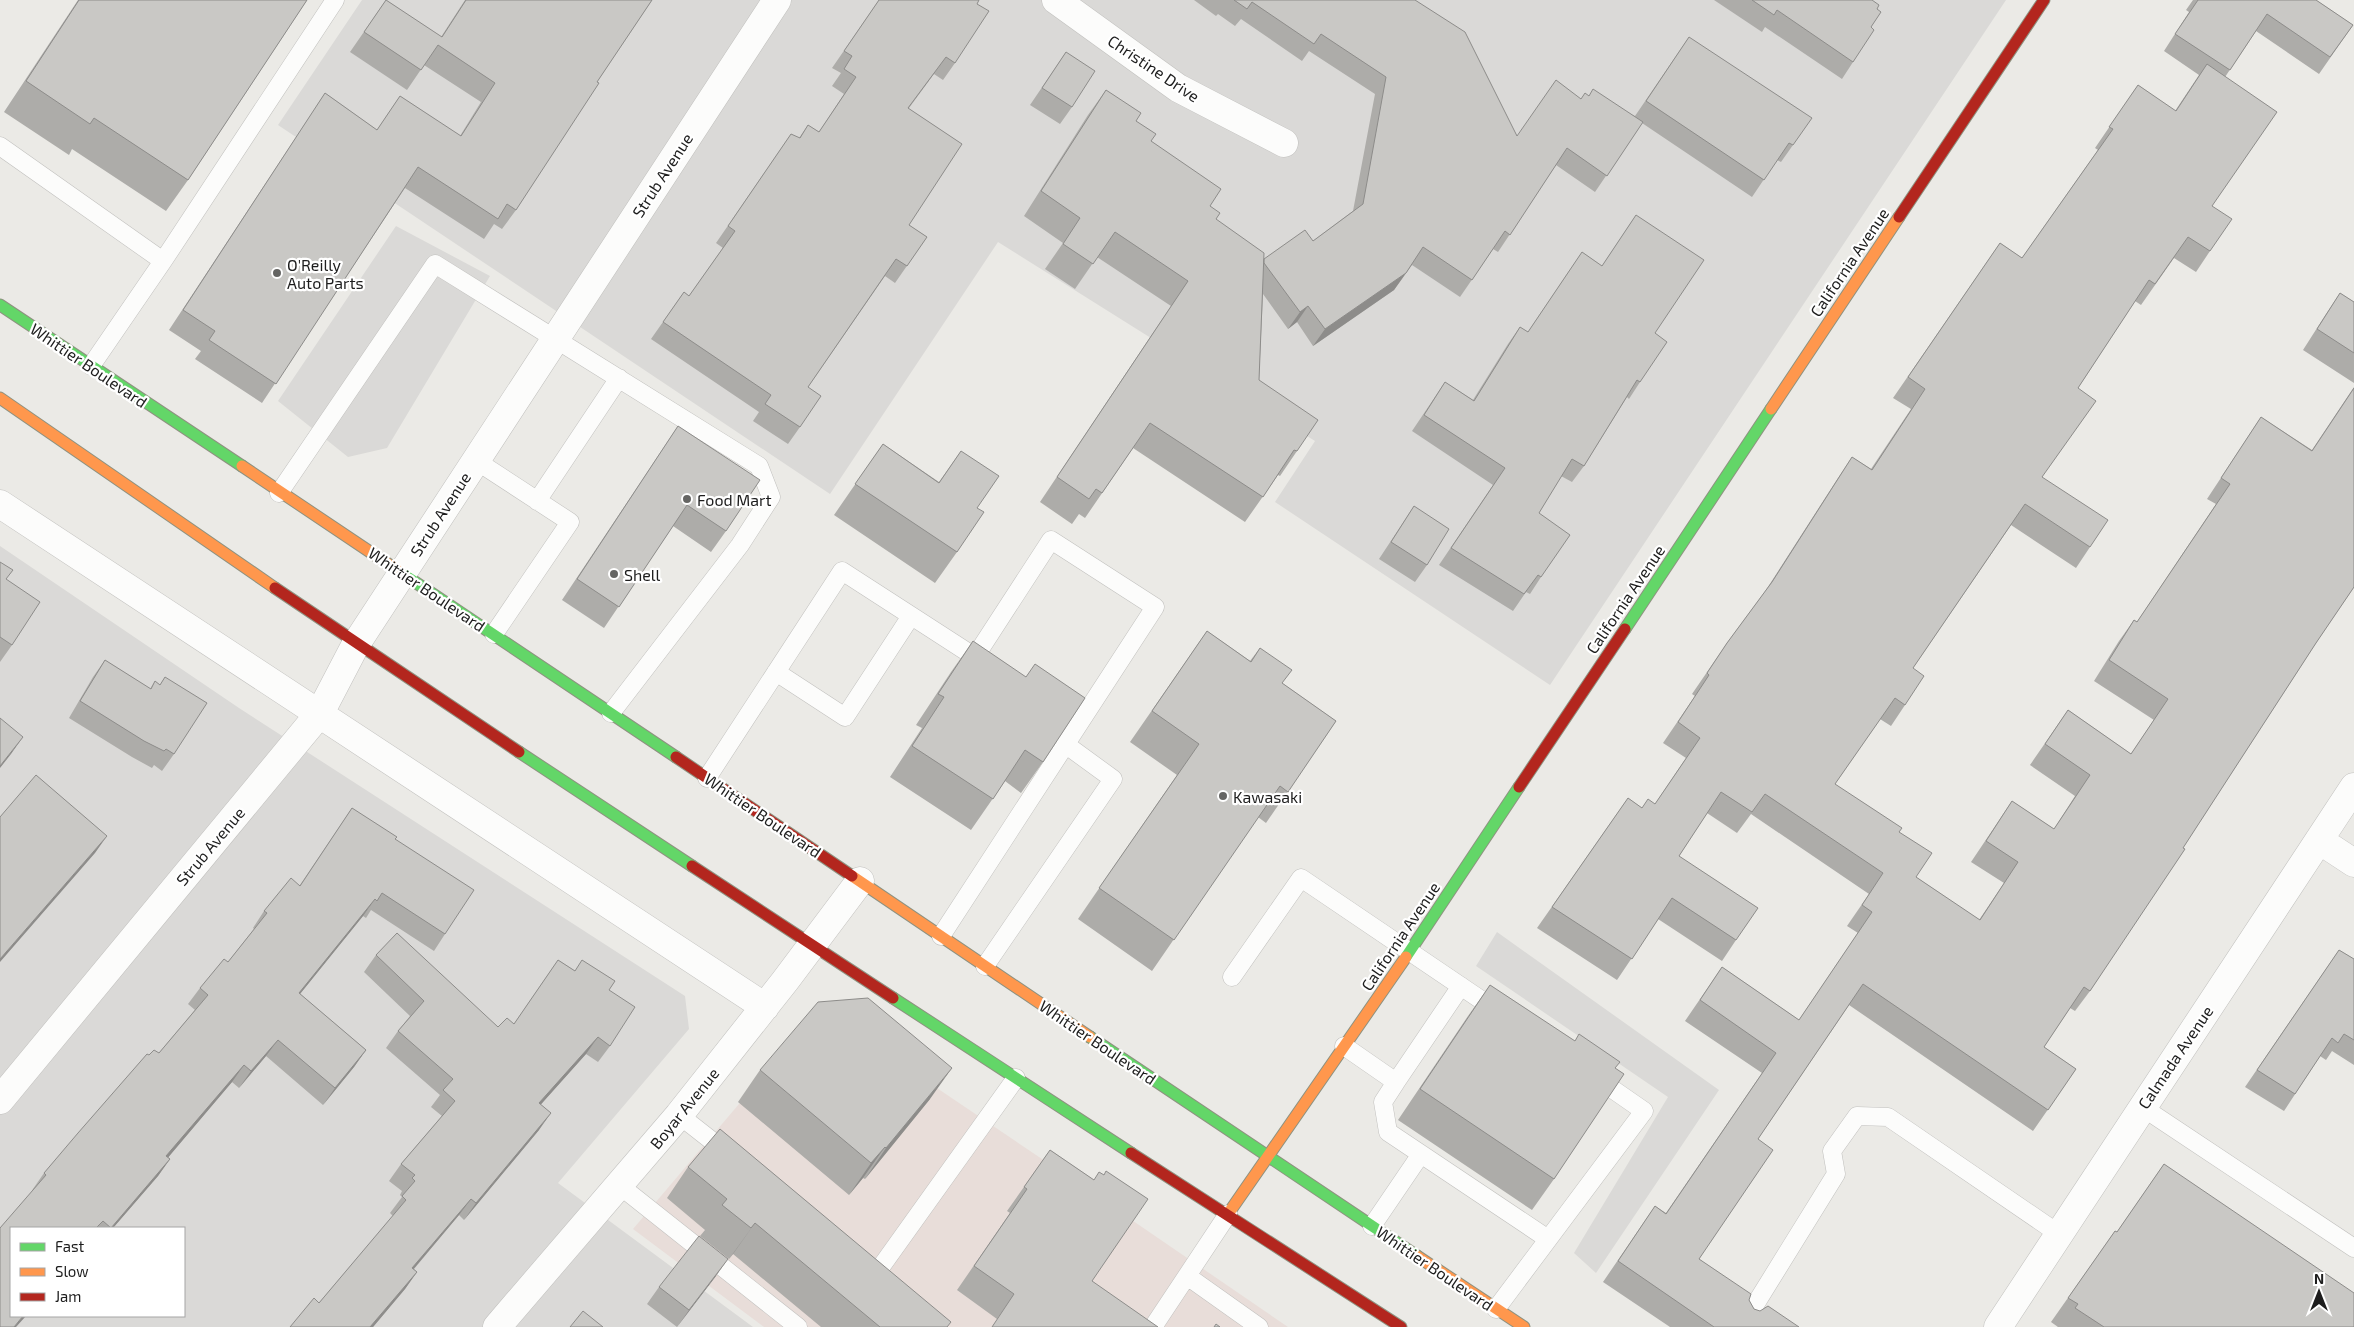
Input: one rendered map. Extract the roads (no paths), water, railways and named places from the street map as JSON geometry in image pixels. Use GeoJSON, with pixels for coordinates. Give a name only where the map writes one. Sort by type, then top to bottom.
{"type":"FeatureCollection","features":[{"type":"Feature","properties":{"kind":"main road","name":"California Avenue"},"geometry":{"type":"LineString","coordinates":[[1228,1214],[1409,952],[2044,0]]}},
{"type":"Feature","properties":{"kind":"main road","name":"Whittier Boulevard"},"geometry":{"type":"LineString","coordinates":[[0,305],[279,493],[494,634],[1268,1157],[1524,1327]]}},
{"type":"Feature","properties":{"kind":"main road"},"geometry":{"type":"LineString","coordinates":[[0,398],[356,644],[812,946],[1401,1327]]}},
{"type":"Feature","properties":{"kind":"street","name":"Strub Avenue"},"geometry":{"type":"LineString","coordinates":[[0,1100],[320,713],[356,644],[777,0]]}},
{"type":"Feature","properties":{"kind":"street","name":"Christine Drive"},"geometry":{"type":"LineString","coordinates":[[1056,0],[1178,88],[1284,143]]}},
{"type":"Feature","properties":{"kind":"street"},"geometry":{"type":"LineString","coordinates":[[0,504],[765,1006]]}},
{"type":"Feature","properties":{"kind":"street","name":"Calmada Avenue"},"geometry":{"type":"LineString","coordinates":[[1998,1327],[2354,787]]}},
{"type":"Feature","properties":{"kind":"street"},"geometry":{"type":"LineString","coordinates":[[2319,840],[2354,862]]}},
{"type":"Feature","properties":{"kind":"street","name":"Boyar Avenue"},"geometry":{"type":"LineString","coordinates":[[497,1327],[679,1115],[812,946],[860,881]]}},
{"type":"Feature","properties":{"kind":"lane"},"geometry":{"type":"LineString","coordinates":[[91,366],[163,261],[334,0]]}},
{"type":"Feature","properties":{"kind":"lane"},"geometry":{"type":"LineString","coordinates":[[0,146],[163,261]]}},
{"type":"Feature","properties":{"kind":"lane"},"geometry":{"type":"LineString","coordinates":[[279,493],[435,264],[759,466],[771,497],[740,545],[611,713]]}},
{"type":"Feature","properties":{"kind":"lane"},"geometry":{"type":"LineString","coordinates":[[537,501],[619,378]]}},
{"type":"Feature","properties":{"kind":"lane"},"geometry":{"type":"LineString","coordinates":[[475,460],[570,522],[494,634]]}},
{"type":"Feature","properties":{"kind":"lane"},"geometry":{"type":"LineString","coordinates":[[941,936],[1155,607],[1051,540],[975,657]]}},
{"type":"Feature","properties":{"kind":"lane"},"geometry":{"type":"LineString","coordinates":[[707,778],[842,571],[990,668]]}},
{"type":"Feature","properties":{"kind":"lane"},"geometry":{"type":"LineString","coordinates":[[776,672],[845,716],[910,616]]}},
{"type":"Feature","properties":{"kind":"lane"},"geometry":{"type":"LineString","coordinates":[[1062,714],[1078,724]]}},
{"type":"Feature","properties":{"kind":"lane"},"geometry":{"type":"LineString","coordinates":[[985,966],[1113,779],[1065,744]]}},
{"type":"Feature","properties":{"kind":"lane"},"geometry":{"type":"LineString","coordinates":[[1232,977],[1301,878],[1509,1019]]}},
{"type":"Feature","properties":{"kind":"lane"},"geometry":{"type":"LineString","coordinates":[[1461,986],[1383,1102],[1388,1132],[1548,1239]]}},
{"type":"Feature","properties":{"kind":"lane"},"geometry":{"type":"LineString","coordinates":[[1344,1046],[1396,1082]]}},
{"type":"Feature","properties":{"kind":"lane"},"geometry":{"type":"LineString","coordinates":[[1496,1309],[1644,1111],[1581,1067]]}},
{"type":"Feature","properties":{"kind":"lane"},"geometry":{"type":"LineString","coordinates":[[878,1271],[1016,1078]]}},
{"type":"Feature","properties":{"kind":"lane"},"geometry":{"type":"LineString","coordinates":[[2142,1107],[2354,1248]]}},
{"type":"Feature","properties":{"kind":"lane"},"geometry":{"type":"LineString","coordinates":[[679,1115],[740,1163]]}},
{"type":"Feature","properties":{"kind":"lane"},"geometry":{"type":"LineString","coordinates":[[1745,1321],[1836,1174],[1832,1151],[1857,1116],[1888,1117],[2059,1234]]}},
{"type":"Feature","properties":{"kind":"lane"},"geometry":{"type":"LineString","coordinates":[[1372,1226],[1421,1154]]}},
{"type":"Feature","properties":{"kind":"lane"},"geometry":{"type":"LineString","coordinates":[[619,1185],[798,1327]]}},
{"type":"Feature","properties":{"kind":"lane"},"geometry":{"type":"LineString","coordinates":[[1153,1327],[1228,1214]]}},
{"type":"Feature","properties":{"kind":"lane"},"geometry":{"type":"LineString","coordinates":[[863,1259],[893,1284]]}},
{"type":"Feature","properties":{"kind":"lane"},"geometry":{"type":"LineString","coordinates":[[1187,1276],[1259,1327]]}},
{"type":"Feature","properties":{"kind":"place","name":"O'Reilly Auto Parts"},"geometry":{"type":"Point","coordinates":[277,273]}},
{"type":"Feature","properties":{"kind":"place","name":"Food Mart"},"geometry":{"type":"Point","coordinates":[687,499]}},
{"type":"Feature","properties":{"kind":"place","name":"Shell"},"geometry":{"type":"Point","coordinates":[614,574]}},
{"type":"Feature","properties":{"kind":"place","name":"Kawasaki"},"geometry":{"type":"Point","coordinates":[1223,796]}}]}
